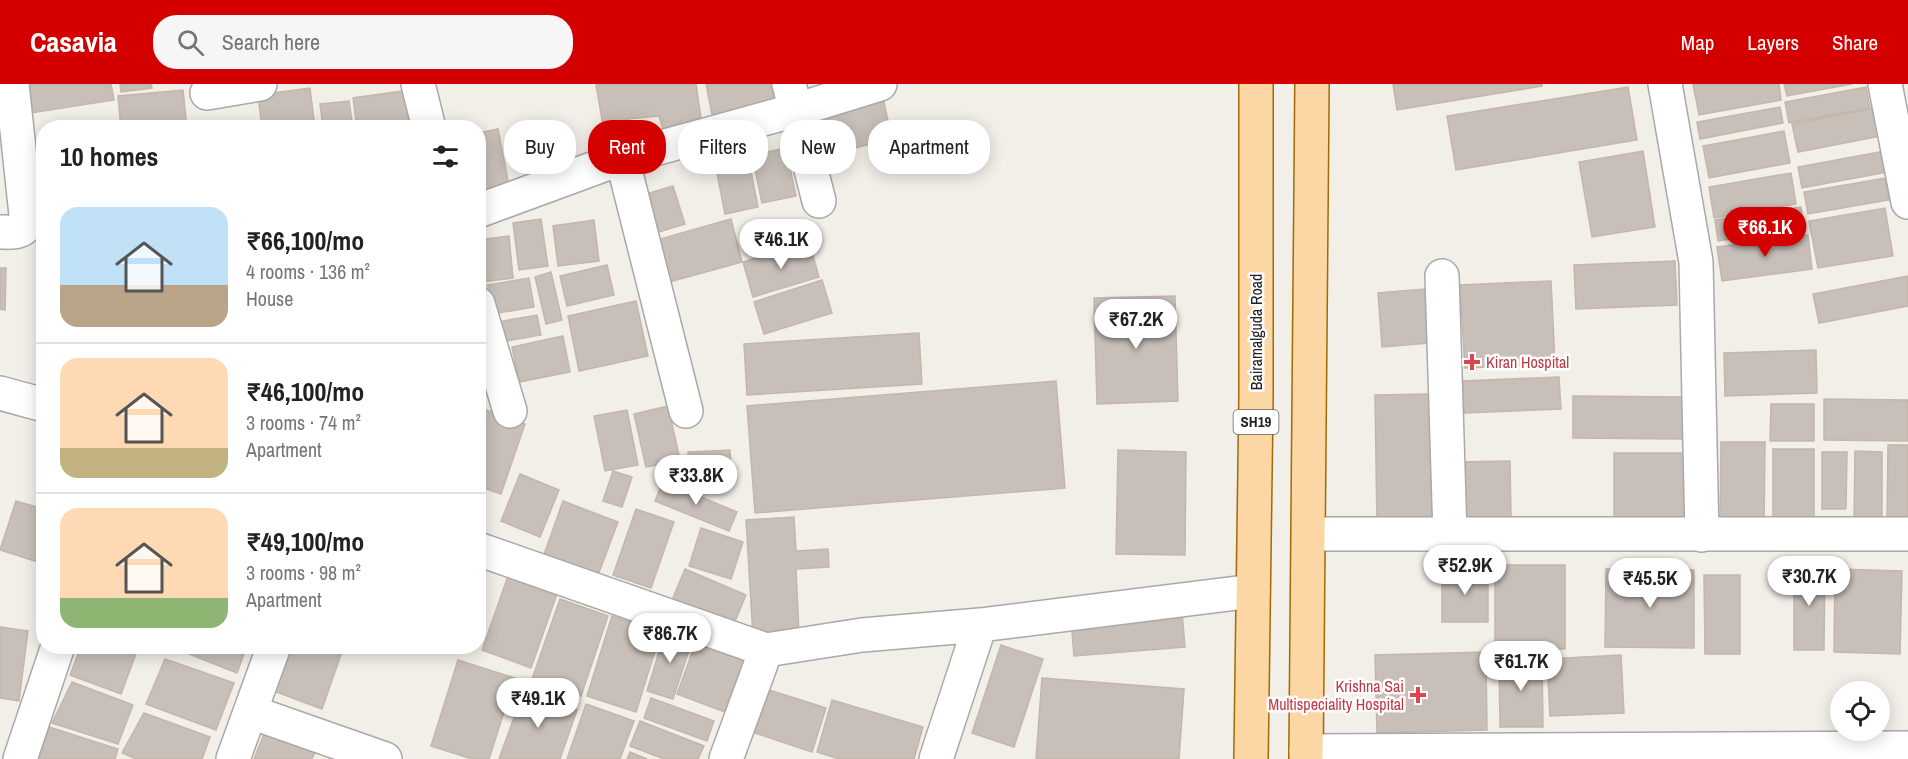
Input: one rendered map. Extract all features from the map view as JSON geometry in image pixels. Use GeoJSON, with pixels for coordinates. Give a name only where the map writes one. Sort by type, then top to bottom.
{"type":"FeatureCollection","features":[{"type":"Feature","properties":{"kind":"main road","name":"Bairamalguda Road"},"geometry":{"type":"LineString","coordinates":[[1251,759],[1256,398],[1256,84]]}},
{"type":"Feature","properties":{"kind":"main road"},"geometry":{"type":"LineString","coordinates":[[1306,755],[1312,84]]}},
{"type":"Feature","properties":{"kind":"street"},"geometry":{"type":"LineString","coordinates":[[0,232],[20,231],[27,224],[33,177],[12,84]]}},
{"type":"Feature","properties":{"kind":"street"},"geometry":{"type":"LineString","coordinates":[[207,93],[260,84]]}},
{"type":"Feature","properties":{"kind":"street"},"geometry":{"type":"LineString","coordinates":[[418,84],[427,120]]}},
{"type":"Feature","properties":{"kind":"street"},"geometry":{"type":"LineString","coordinates":[[666,142],[792,97],[880,84]]}},
{"type":"Feature","properties":{"kind":"street"},"geometry":{"type":"LineString","coordinates":[[1665,84],[1696,262],[1702,535]]}},
{"type":"Feature","properties":{"kind":"street"},"geometry":{"type":"LineString","coordinates":[[1885,84],[1908,202]]}},
{"type":"Feature","properties":{"kind":"street"},"geometry":{"type":"LineString","coordinates":[[792,97],[819,201]]}},
{"type":"Feature","properties":{"kind":"street"},"geometry":{"type":"LineString","coordinates":[[486,208],[588,171]]}},
{"type":"Feature","properties":{"kind":"street"},"geometry":{"type":"LineString","coordinates":[[626,174],[686,411]]}},
{"type":"Feature","properties":{"kind":"street"},"geometry":{"type":"LineString","coordinates":[[1442,276],[1450,535]]}},
{"type":"Feature","properties":{"kind":"street"},"geometry":{"type":"LineString","coordinates":[[486,334],[510,411]]}},
{"type":"Feature","properties":{"kind":"street"},"geometry":{"type":"LineString","coordinates":[[0,393],[36,403]]}},
{"type":"Feature","properties":{"kind":"street"},"geometry":{"type":"LineString","coordinates":[[1309,534],[1908,534]]}},
{"type":"Feature","properties":{"kind":"street"},"geometry":{"type":"LineString","coordinates":[[486,552],[766,650],[862,635],[980,625],[1253,591]]}},
{"type":"Feature","properties":{"kind":"street"},"geometry":{"type":"LineString","coordinates":[[936,759],[980,625]]}},
{"type":"Feature","properties":{"kind":"street"},"geometry":{"type":"LineString","coordinates":[[726,759],[766,650]]}},
{"type":"Feature","properties":{"kind":"street"},"geometry":{"type":"LineString","coordinates":[[20,759],[55,654]]}},
{"type":"Feature","properties":{"kind":"street"},"geometry":{"type":"LineString","coordinates":[[233,759],[271,654]]}},
{"type":"Feature","properties":{"kind":"street"},"geometry":{"type":"LineString","coordinates":[[250,711],[385,759]]}},
{"type":"Feature","properties":{"kind":"street"},"geometry":{"type":"LineString","coordinates":[[1306,755],[1908,748]]}},
{"type":"Feature","properties":{"kind":"building"},"geometry":{"type":"Polygon","coordinates":[[[26,84],[111,84],[114,100],[31,113],[26,84]]]}},
{"type":"Feature","properties":{"kind":"building"},"geometry":{"type":"Polygon","coordinates":[[[120,84],[151,84],[152,88],[121,92],[120,84]]]}},
{"type":"Feature","properties":{"kind":"building"},"geometry":{"type":"Polygon","coordinates":[[[696,84],[701,120],[678,120],[678,123],[666,128],[666,120],[660,120],[659,116],[628,120],[602,120],[596,85],[696,84]]]}},
{"type":"Feature","properties":{"kind":"building"},"geometry":{"type":"Polygon","coordinates":[[[706,84],[771,84],[777,114],[743,120],[713,120],[706,84]]]}},
{"type":"Feature","properties":{"kind":"building"},"geometry":{"type":"Polygon","coordinates":[[[1393,84],[1542,84],[1542,86],[1397,110],[1393,84]]]}},
{"type":"Feature","properties":{"kind":"building"},"geometry":{"type":"Polygon","coordinates":[[[1693,84],[1779,84],[1781,100],[1699,115],[1693,84]]]}},
{"type":"Feature","properties":{"kind":"building"},"geometry":{"type":"Polygon","coordinates":[[[1784,84],[1852,84],[1787,96],[1784,84]]]}},
{"type":"Feature","properties":{"kind":"building"},"geometry":{"type":"Polygon","coordinates":[[[1628,87],[1637,140],[1456,170],[1447,116],[1628,87]]]}},
{"type":"Feature","properties":{"kind":"building"},"geometry":{"type":"Polygon","coordinates":[[[1866,87],[1870,108],[1789,123],[1785,102],[1866,87]]]}},
{"type":"Feature","properties":{"kind":"building"},"geometry":{"type":"Polygon","coordinates":[[[310,88],[314,120],[261,120],[258,95],[310,88]]]}},
{"type":"Feature","properties":{"kind":"building"},"geometry":{"type":"Polygon","coordinates":[[[183,90],[186,120],[120,120],[118,96],[183,90]]]}},
{"type":"Feature","properties":{"kind":"building"},"geometry":{"type":"Polygon","coordinates":[[[409,90],[414,120],[356,120],[353,98],[409,90]]]}},
{"type":"Feature","properties":{"kind":"building"},"geometry":{"type":"Polygon","coordinates":[[[883,98],[888,120],[868,120],[868,145],[856,148],[856,120],[812,120],[811,116],[883,98]]]}},
{"type":"Feature","properties":{"kind":"building"},"geometry":{"type":"Polygon","coordinates":[[[349,101],[352,120],[322,120],[320,104],[349,101]]]}},
{"type":"Feature","properties":{"kind":"building"},"geometry":{"type":"Polygon","coordinates":[[[1780,107],[1783,123],[1700,139],[1697,122],[1780,107]]]}},
{"type":"Feature","properties":{"kind":"building"},"geometry":{"type":"Polygon","coordinates":[[[1880,107],[1886,135],[1798,152],[1792,124],[1880,107]]]}},
{"type":"Feature","properties":{"kind":"building"},"geometry":{"type":"Polygon","coordinates":[[[498,129],[504,160],[504,174],[507,174],[510,191],[486,196],[486,131],[498,129]]]}},
{"type":"Feature","properties":{"kind":"building"},"geometry":{"type":"Polygon","coordinates":[[[1784,131],[1790,163],[1709,178],[1703,146],[1784,131]]]}},
{"type":"Feature","properties":{"kind":"building"},"geometry":{"type":"Polygon","coordinates":[[[780,149],[780,174],[791,174],[796,196],[762,203],[756,174],[768,174],[768,152],[780,149]]]}},
{"type":"Feature","properties":{"kind":"building"},"geometry":{"type":"Polygon","coordinates":[[[1643,151],[1655,227],[1592,237],[1579,162],[1643,151]]]}},
{"type":"Feature","properties":{"kind":"building"},"geometry":{"type":"Polygon","coordinates":[[[1884,151],[1888,172],[1802,188],[1798,167],[1884,151]]]}},
{"type":"Feature","properties":{"kind":"building"},"geometry":{"type":"Polygon","coordinates":[[[1791,173],[1796,204],[1714,218],[1709,187],[1791,173]]]}},
{"type":"Feature","properties":{"kind":"building"},"geometry":{"type":"Polygon","coordinates":[[[717,174],[752,174],[758,207],[725,214],[717,174]]]}},
{"type":"Feature","properties":{"kind":"building"},"geometry":{"type":"Polygon","coordinates":[[[1885,178],[1889,200],[1808,214],[1804,192],[1885,178]]]}},
{"type":"Feature","properties":{"kind":"building"},"geometry":{"type":"Polygon","coordinates":[[[673,186],[685,224],[652,234],[640,196],[673,186]]]}},
{"type":"Feature","properties":{"kind":"building"},"geometry":{"type":"Polygon","coordinates":[[[1801,207],[1804,228],[1718,241],[1715,220],[1801,207]]]}},
{"type":"Feature","properties":{"kind":"building"},"geometry":{"type":"Polygon","coordinates":[[[1885,208],[1893,256],[1818,268],[1809,221],[1885,208]]]}},
{"type":"Feature","properties":{"kind":"building"},"geometry":{"type":"Polygon","coordinates":[[[541,219],[548,266],[519,270],[513,223],[541,219]]]}},
{"type":"Feature","properties":{"kind":"building"},"geometry":{"type":"Polygon","coordinates":[[[731,219],[742,262],[669,282],[657,240],[731,219]]]}},
{"type":"Feature","properties":{"kind":"building"},"geometry":{"type":"Polygon","coordinates":[[[594,220],[599,261],[558,266],[553,226],[594,220]]]}},
{"type":"Feature","properties":{"kind":"building"},"geometry":{"type":"Polygon","coordinates":[[[1808,235],[1812,269],[1722,281],[1717,247],[1808,235]]]}},
{"type":"Feature","properties":{"kind":"building"},"geometry":{"type":"Polygon","coordinates":[[[509,236],[513,278],[486,281],[486,239],[509,236]]]}},
{"type":"Feature","properties":{"kind":"building"},"geometry":{"type":"Polygon","coordinates":[[[809,242],[819,277],[753,297],[743,262],[809,242]]]}},
{"type":"Feature","properties":{"kind":"building"},"geometry":{"type":"Polygon","coordinates":[[[1675,261],[1677,305],[1576,309],[1574,265],[1675,261]]]}},
{"type":"Feature","properties":{"kind":"building"},"geometry":{"type":"Polygon","coordinates":[[[607,265],[614,295],[567,306],[560,276],[607,265]]]}},
{"type":"Feature","properties":{"kind":"building"},"geometry":{"type":"Polygon","coordinates":[[[0,268],[6,268],[5,310],[0,309],[0,268]]]}},
{"type":"Feature","properties":{"kind":"building"},"geometry":{"type":"Polygon","coordinates":[[[551,272],[562,320],[546,324],[535,277],[551,272]]]}},
{"type":"Feature","properties":{"kind":"building"},"geometry":{"type":"Polygon","coordinates":[[[1908,276],[1908,306],[1819,323],[1813,294],[1908,276]]]}},
{"type":"Feature","properties":{"kind":"building"},"geometry":{"type":"Polygon","coordinates":[[[529,278],[534,307],[493,314],[487,285],[529,278]]]}},
{"type":"Feature","properties":{"kind":"building"},"geometry":{"type":"Polygon","coordinates":[[[822,280],[832,313],[764,334],[754,302],[822,280]]]}},
{"type":"Feature","properties":{"kind":"building"},"geometry":{"type":"Polygon","coordinates":[[[1551,281],[1555,364],[1465,368],[1460,285],[1551,281]]]}},
{"type":"Feature","properties":{"kind":"building"},"geometry":{"type":"Polygon","coordinates":[[[1425,289],[1429,343],[1382,347],[1378,293],[1425,289]]]}},
{"type":"Feature","properties":{"kind":"building"},"geometry":{"type":"Polygon","coordinates":[[[1175,296],[1178,401],[1097,404],[1094,298],[1175,296]]]}},
{"type":"Feature","properties":{"kind":"building"},"geometry":{"type":"Polygon","coordinates":[[[636,301],[648,356],[579,371],[568,316],[636,301]]]}},
{"type":"Feature","properties":{"kind":"building"},"geometry":{"type":"Polygon","coordinates":[[[537,315],[541,335],[501,342],[497,322],[537,315]]]}},
{"type":"Feature","properties":{"kind":"building"},"geometry":{"type":"Polygon","coordinates":[[[919,333],[922,384],[747,395],[744,344],[919,333]]]}},
{"type":"Feature","properties":{"kind":"building"},"geometry":{"type":"Polygon","coordinates":[[[563,336],[570,372],[519,382],[512,347],[563,336]]]}},
{"type":"Feature","properties":{"kind":"building"},"geometry":{"type":"Polygon","coordinates":[[[1816,350],[1817,393],[1725,396],[1724,353],[1816,350]]]}},
{"type":"Feature","properties":{"kind":"building"},"geometry":{"type":"Polygon","coordinates":[[[1559,377],[1561,409],[1464,413],[1462,381],[1559,377]]]}},
{"type":"Feature","properties":{"kind":"building"},"geometry":{"type":"Polygon","coordinates":[[[1056,381],[1065,488],[755,513],[747,406],[1056,381]]]}},
{"type":"Feature","properties":{"kind":"building"},"geometry":{"type":"Polygon","coordinates":[[[1431,394],[1432,527],[1377,527],[1375,395],[1431,394]]]}},
{"type":"Feature","properties":{"kind":"building"},"geometry":{"type":"Polygon","coordinates":[[[1573,396],[1683,397],[1683,439],[1573,438],[1573,396]]]}},
{"type":"Feature","properties":{"kind":"building"},"geometry":{"type":"Polygon","coordinates":[[[1824,399],[1908,400],[1908,441],[1824,440],[1824,399]]]}},
{"type":"Feature","properties":{"kind":"building"},"geometry":{"type":"Polygon","coordinates":[[[1771,404],[1814,404],[1814,441],[1770,441],[1771,404]]]}},
{"type":"Feature","properties":{"kind":"building"},"geometry":{"type":"Polygon","coordinates":[[[668,406],[680,460],[646,467],[634,414],[668,406]]]}},
{"type":"Feature","properties":{"kind":"building"},"geometry":{"type":"Polygon","coordinates":[[[486,410],[525,424],[501,494],[486,489],[486,410]]]}},
{"type":"Feature","properties":{"kind":"building"},"geometry":{"type":"Polygon","coordinates":[[[627,410],[638,465],[605,471],[594,416],[627,410]]]}},
{"type":"Feature","properties":{"kind":"building"},"geometry":{"type":"Polygon","coordinates":[[[1721,442],[1765,442],[1764,528],[1720,527],[1721,442]]]}},
{"type":"Feature","properties":{"kind":"building"},"geometry":{"type":"Polygon","coordinates":[[[1888,445],[1908,445],[1908,520],[1887,520],[1888,445]]]}},
{"type":"Feature","properties":{"kind":"building"},"geometry":{"type":"Polygon","coordinates":[[[1773,449],[1814,449],[1814,517],[1773,517],[1773,449]]]}},
{"type":"Feature","properties":{"kind":"building"},"geometry":{"type":"Polygon","coordinates":[[[730,450],[732,485],[691,489],[688,452],[730,450]]]}},
{"type":"Feature","properties":{"kind":"building"},"geometry":{"type":"Polygon","coordinates":[[[1118,450],[1186,452],[1185,555],[1116,554],[1118,450]]]}},
{"type":"Feature","properties":{"kind":"building"},"geometry":{"type":"Polygon","coordinates":[[[1855,451],[1882,452],[1882,519],[1854,519],[1855,451]]]}},
{"type":"Feature","properties":{"kind":"building"},"geometry":{"type":"Polygon","coordinates":[[[1822,452],[1847,452],[1846,509],[1822,509],[1822,452]]]}},
{"type":"Feature","properties":{"kind":"building"},"geometry":{"type":"Polygon","coordinates":[[[1614,453],[1684,453],[1685,533],[1614,534],[1614,453]]]}},
{"type":"Feature","properties":{"kind":"building"},"geometry":{"type":"Polygon","coordinates":[[[1510,461],[1511,518],[1456,519],[1455,462],[1510,461]]]}},
{"type":"Feature","properties":{"kind":"building"},"geometry":{"type":"Polygon","coordinates":[[[613,471],[632,477],[622,507],[603,501],[613,471]]]}},
{"type":"Feature","properties":{"kind":"building"},"geometry":{"type":"Polygon","coordinates":[[[520,474],[559,490],[540,537],[501,521],[520,474]]]}},
{"type":"Feature","properties":{"kind":"building"},"geometry":{"type":"Polygon","coordinates":[[[663,481],[737,512],[729,531],[655,501],[663,481]]]}},
{"type":"Feature","properties":{"kind":"building"},"geometry":{"type":"Polygon","coordinates":[[[16,501],[36,507],[36,561],[0,550],[16,501]]]}},
{"type":"Feature","properties":{"kind":"building"},"geometry":{"type":"Polygon","coordinates":[[[563,501],[618,522],[595,583],[541,563],[563,501]]]}},
{"type":"Feature","properties":{"kind":"building"},"geometry":{"type":"Polygon","coordinates":[[[636,509],[674,522],[651,588],[613,575],[636,509]]]}},
{"type":"Feature","properties":{"kind":"building"},"geometry":{"type":"Polygon","coordinates":[[[794,517],[796,551],[828,549],[829,567],[796,569],[799,634],[753,637],[746,520],[794,517]]]}},
{"type":"Feature","properties":{"kind":"building"},"geometry":{"type":"Polygon","coordinates":[[[701,528],[743,542],[731,579],[689,566],[701,528]]]}},
{"type":"Feature","properties":{"kind":"building"},"geometry":{"type":"Polygon","coordinates":[[[1495,565],[1565,565],[1565,649],[1495,649],[1495,565]]]}},
{"type":"Feature","properties":{"kind":"building"},"geometry":{"type":"Polygon","coordinates":[[[1794,565],[1825,565],[1824,650],[1794,650],[1794,565]]]}},
{"type":"Feature","properties":{"kind":"building"},"geometry":{"type":"Polygon","coordinates":[[[685,569],[746,595],[731,631],[670,605],[685,569]]]}},
{"type":"Feature","properties":{"kind":"building"},"geometry":{"type":"Polygon","coordinates":[[[1442,569],[1488,570],[1488,622],[1442,622],[1442,569]]]}},
{"type":"Feature","properties":{"kind":"building"},"geometry":{"type":"Polygon","coordinates":[[[1606,569],[1694,570],[1694,648],[1605,647],[1606,569]]]}},
{"type":"Feature","properties":{"kind":"building"},"geometry":{"type":"Polygon","coordinates":[[[1835,569],[1902,571],[1900,654],[1834,652],[1835,569]]]}},
{"type":"Feature","properties":{"kind":"building"},"geometry":{"type":"Polygon","coordinates":[[[1704,575],[1740,575],[1740,654],[1705,654],[1704,575]]]}},
{"type":"Feature","properties":{"kind":"building"},"geometry":{"type":"Polygon","coordinates":[[[508,576],[557,594],[531,668],[486,651],[486,639],[508,576]]]}},
{"type":"Feature","properties":{"kind":"building"},"geometry":{"type":"Polygon","coordinates":[[[560,599],[608,616],[581,696],[532,679],[560,599]]]}},
{"type":"Feature","properties":{"kind":"building"},"geometry":{"type":"Polygon","coordinates":[[[1182,612],[1185,647],[1074,656],[1071,620],[1182,612]]]}},
{"type":"Feature","properties":{"kind":"building"},"geometry":{"type":"Polygon","coordinates":[[[612,616],[661,632],[636,712],[587,696],[612,616]]]}},
{"type":"Feature","properties":{"kind":"building"},"geometry":{"type":"Polygon","coordinates":[[[0,627],[28,631],[19,701],[0,698],[0,627]]]}},
{"type":"Feature","properties":{"kind":"building"},"geometry":{"type":"Polygon","coordinates":[[[666,629],[693,638],[673,699],[647,691],[666,629]]]}},
{"type":"Feature","properties":{"kind":"building"},"geometry":{"type":"Polygon","coordinates":[[[696,642],[744,660],[725,712],[677,694],[696,642]]]}},
{"type":"Feature","properties":{"kind":"building"},"geometry":{"type":"Polygon","coordinates":[[[1001,645],[1043,659],[1014,747],[972,733],[1001,645]]]}},
{"type":"Feature","properties":{"kind":"building"},"geometry":{"type":"Polygon","coordinates":[[[1486,652],[1487,730],[1377,733],[1375,655],[1486,652]]]}},
{"type":"Feature","properties":{"kind":"building"},"geometry":{"type":"Polygon","coordinates":[[[78,654],[136,654],[121,694],[70,675],[78,654]]]}},
{"type":"Feature","properties":{"kind":"building"},"geometry":{"type":"Polygon","coordinates":[[[189,654],[244,654],[237,673],[189,654]]]}},
{"type":"Feature","properties":{"kind":"building"},"geometry":{"type":"Polygon","coordinates":[[[284,654],[341,654],[322,709],[271,690],[284,654]]]}},
{"type":"Feature","properties":{"kind":"building"},"geometry":{"type":"Polygon","coordinates":[[[1621,655],[1624,713],[1550,716],[1547,659],[1621,655]]]}},
{"type":"Feature","properties":{"kind":"building"},"geometry":{"type":"Polygon","coordinates":[[[1499,657],[1542,657],[1543,727],[1500,727],[1499,657]]]}},
{"type":"Feature","properties":{"kind":"building"},"geometry":{"type":"Polygon","coordinates":[[[165,659],[234,683],[216,730],[146,704],[165,659]]]}},
{"type":"Feature","properties":{"kind":"building"},"geometry":{"type":"Polygon","coordinates":[[[458,660],[515,678],[489,759],[472,759],[431,746],[458,660]]]}},
{"type":"Feature","properties":{"kind":"building"},"geometry":{"type":"Polygon","coordinates":[[[1042,678],[1184,689],[1179,759],[1036,759],[1042,678]]]}},
{"type":"Feature","properties":{"kind":"building"},"geometry":{"type":"Polygon","coordinates":[[[72,682],[133,705],[118,744],[52,723],[72,682]]]}},
{"type":"Feature","properties":{"kind":"building"},"geometry":{"type":"Polygon","coordinates":[[[763,688],[826,708],[812,752],[749,731],[763,688]]]}},
{"type":"Feature","properties":{"kind":"building"},"geometry":{"type":"Polygon","coordinates":[[[524,690],[577,710],[560,759],[499,759],[524,690]]]}},
{"type":"Feature","properties":{"kind":"building"},"geometry":{"type":"Polygon","coordinates":[[[651,698],[714,721],[707,741],[644,718],[651,698]]]}},
{"type":"Feature","properties":{"kind":"building"},"geometry":{"type":"Polygon","coordinates":[[[832,700],[923,727],[914,759],[839,759],[817,752],[832,700]]]}},
{"type":"Feature","properties":{"kind":"building"},"geometry":{"type":"Polygon","coordinates":[[[586,704],[634,721],[620,759],[567,759],[586,704]]]}},
{"type":"Feature","properties":{"kind":"building"},"geometry":{"type":"Polygon","coordinates":[[[144,713],[210,737],[202,759],[136,759],[122,753],[144,713]]]}},
{"type":"Feature","properties":{"kind":"building"},"geometry":{"type":"Polygon","coordinates":[[[640,721],[704,746],[698,759],[664,759],[630,746],[640,721]]]}},
{"type":"Feature","properties":{"kind":"building"},"geometry":{"type":"Polygon","coordinates":[[[49,727],[118,749],[115,759],[38,759],[49,727]]]}},
{"type":"Feature","properties":{"kind":"building"},"geometry":{"type":"Polygon","coordinates":[[[266,729],[316,750],[312,759],[254,759],[266,729]]]}},
{"type":"Feature","properties":{"kind":"building"},"geometry":{"type":"Polygon","coordinates":[[[630,752],[647,759],[627,759],[630,752]]]}},
{"type":"Feature","properties":{"kind":"place","name":"Kiran Hospital"},"geometry":{"type":"Point","coordinates":[1472,362]}},
{"type":"Feature","properties":{"kind":"place","name":"Krishna Sai Multispeciality Hospital"},"geometry":{"type":"Point","coordinates":[1418,695]}}]}
